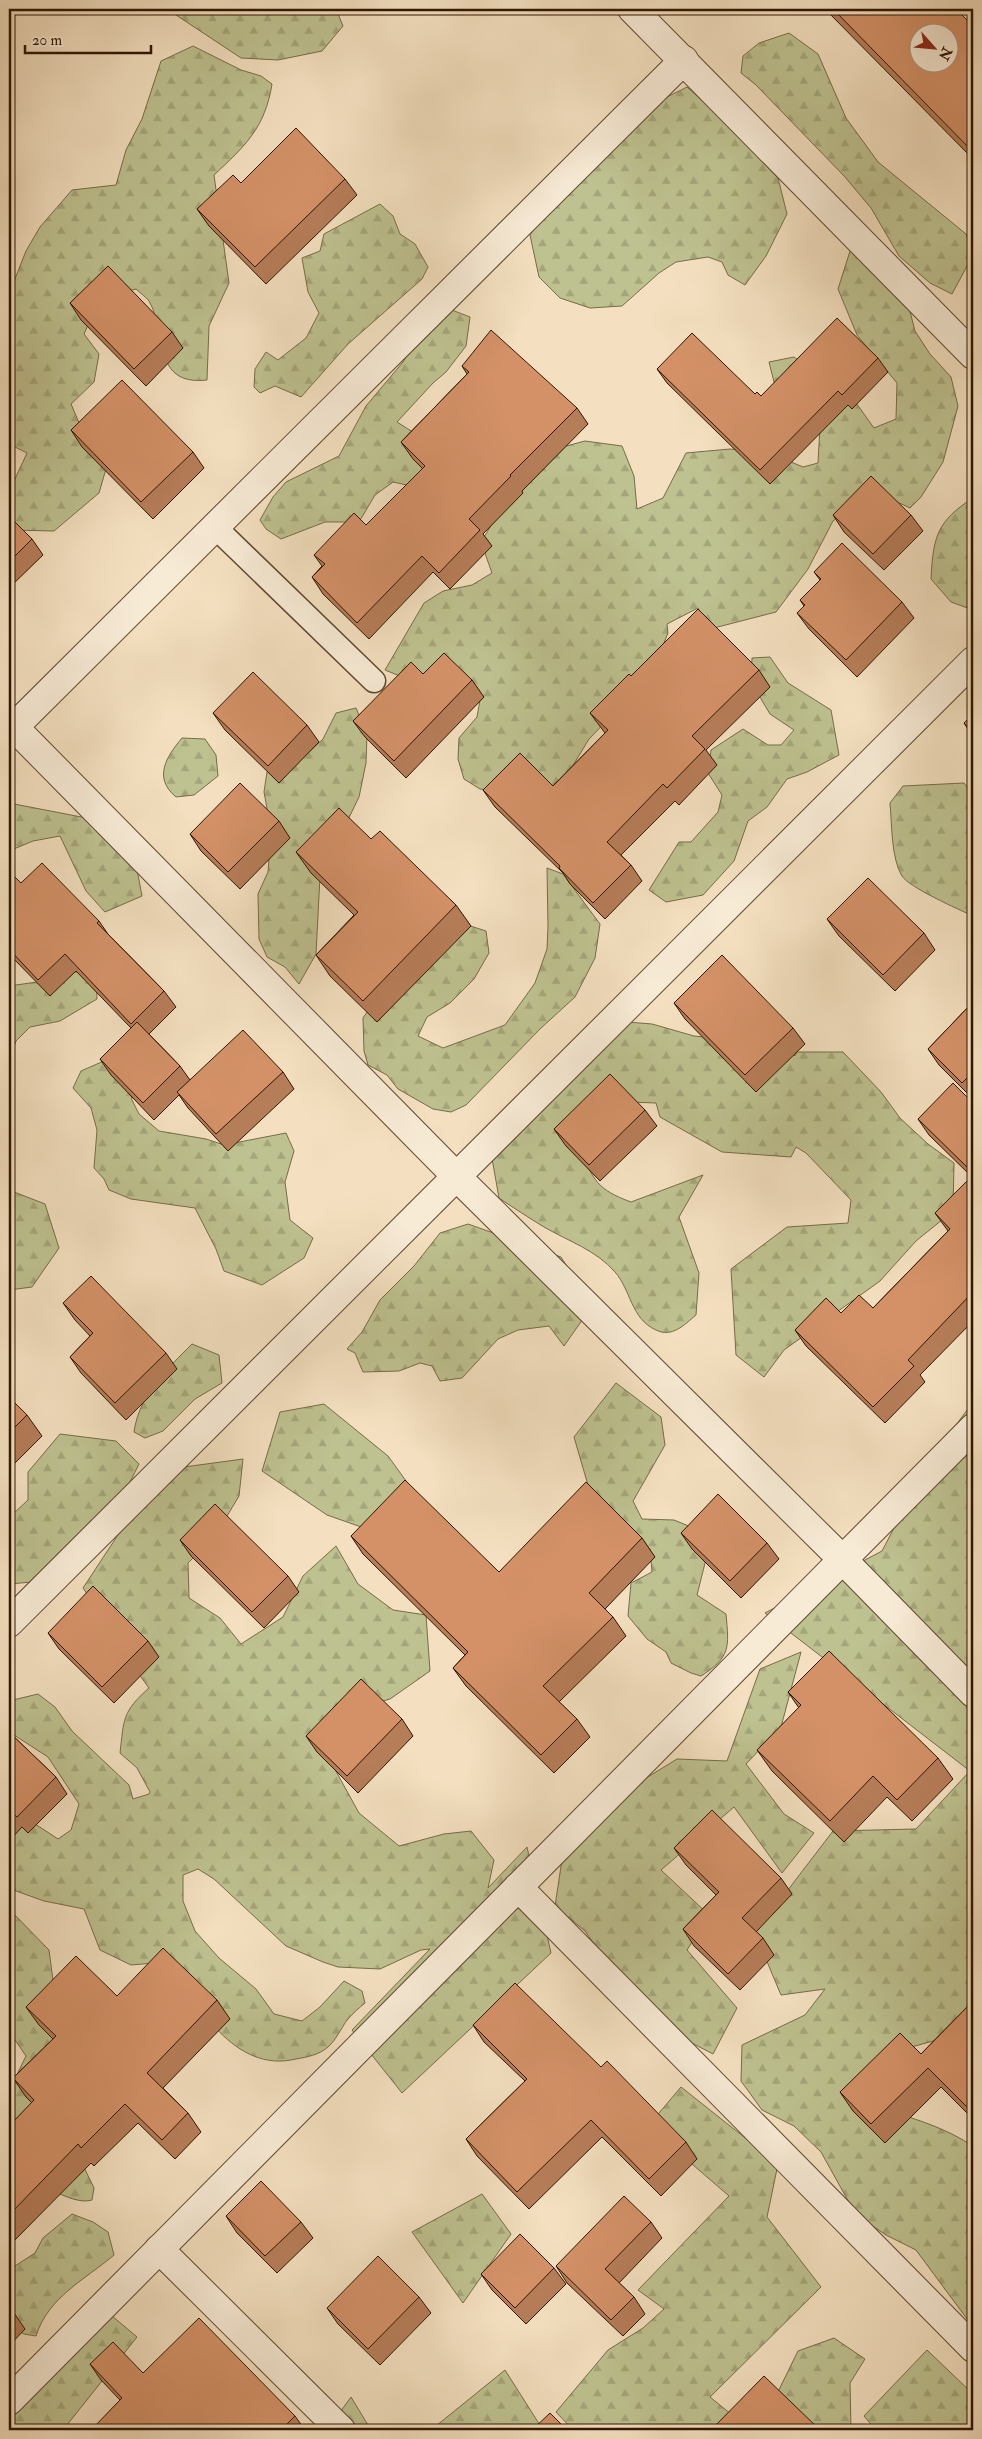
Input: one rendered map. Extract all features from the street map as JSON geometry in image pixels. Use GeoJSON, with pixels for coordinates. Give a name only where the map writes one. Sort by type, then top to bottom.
{"type":"FeatureCollection","features":[{"type":"Feature","properties":{"kind":"street"},"geometry":{"type":"LineString","coordinates":[[632,9],[973,355]]}},
{"type":"Feature","properties":{"kind":"street"},"geometry":{"type":"LineString","coordinates":[[684,60],[215,527],[10,727],[973,1693]]}},
{"type":"Feature","properties":{"kind":"street"},"geometry":{"type":"LineString","coordinates":[[9,1623],[973,661]]}},
{"type":"Feature","properties":{"kind":"street"},"geometry":{"type":"LineString","coordinates":[[9,2401],[973,1428]]}},
{"type":"Feature","properties":{"kind":"street"},"geometry":{"type":"LineString","coordinates":[[518,1887],[973,2348]]}},
{"type":"Feature","properties":{"kind":"street"},"geometry":{"type":"LineString","coordinates":[[159,2249],[341,2430]]}},
{"type":"Feature","properties":{"kind":"lane"},"geometry":{"type":"LineString","coordinates":[[215,527],[374,681]]}},
{"type":"Feature","properties":{"kind":"green space"},"geometry":{"type":"Polygon","coordinates":[[[167,9],[336,9],[343,26],[322,51],[278,60],[241,58],[167,9]]]}},
{"type":"Feature","properties":{"kind":"green space"},"geometry":{"type":"Polygon","coordinates":[[[789,33],[818,54],[846,118],[878,162],[966,234],[973,255],[952,294],[930,283],[899,256],[871,208],[845,177],[756,85],[741,73],[743,56],[759,43],[789,33]]]}},
{"type":"Feature","properties":{"kind":"green space"},"geometry":{"type":"Polygon","coordinates":[[[193,46],[241,70],[261,76],[272,84],[264,113],[252,135],[214,175],[229,283],[209,326],[207,380],[189,380],[177,375],[169,366],[164,355],[155,315],[150,303],[136,289],[100,298],[84,334],[99,354],[94,382],[71,404],[83,432],[106,469],[99,493],[54,531],[12,530],[8,510],[9,500],[14,481],[27,453],[9,444],[9,294],[26,251],[40,227],[72,190],[116,185],[126,150],[142,119],[161,61],[193,46]]]}},
{"type":"Feature","properties":{"kind":"green space"},"geometry":{"type":"Polygon","coordinates":[[[687,87],[713,110],[744,130],[778,178],[787,214],[766,256],[745,285],[728,275],[722,262],[708,257],[676,262],[659,273],[622,306],[590,308],[560,298],[539,277],[530,235],[549,201],[643,109],[687,87]]]}},
{"type":"Feature","properties":{"kind":"green space"},"geometry":{"type":"Polygon","coordinates":[[[380,204],[393,216],[400,234],[415,244],[428,267],[422,279],[348,344],[301,397],[275,386],[260,393],[254,387],[255,369],[266,352],[278,360],[306,338],[319,313],[308,292],[302,258],[320,251],[324,234],[380,204]]]}},
{"type":"Feature","properties":{"kind":"green space"},"geometry":{"type":"Polygon","coordinates":[[[851,248],[898,264],[915,331],[930,354],[951,377],[958,406],[943,462],[921,497],[910,508],[893,500],[865,498],[833,521],[808,569],[776,612],[710,629],[698,608],[667,624],[668,633],[657,660],[615,712],[589,739],[569,772],[550,787],[502,792],[480,789],[464,779],[458,759],[459,738],[477,717],[480,700],[417,683],[385,670],[424,603],[443,591],[472,585],[492,573],[481,542],[500,511],[566,446],[585,441],[622,446],[634,476],[637,509],[663,498],[686,453],[730,449],[772,454],[803,467],[818,463],[820,426],[775,386],[769,362],[794,357],[854,400],[874,428],[896,419],[897,383],[857,335],[838,289],[851,248]]]}},
{"type":"Feature","properties":{"kind":"green space"},"geometry":{"type":"Polygon","coordinates":[[[444,307],[470,317],[466,346],[446,372],[433,383],[397,422],[430,443],[416,487],[393,482],[375,495],[359,522],[325,522],[281,539],[266,529],[260,520],[273,497],[286,482],[339,456],[366,406],[403,362],[428,321],[444,307]]]}},
{"type":"Feature","properties":{"kind":"green space"},"geometry":{"type":"Polygon","coordinates":[[[973,498],[973,610],[951,602],[931,579],[933,552],[939,531],[952,514],[973,498]]]}},
{"type":"Feature","properties":{"kind":"green space"},"geometry":{"type":"Polygon","coordinates":[[[770,657],[788,683],[831,710],[839,755],[807,772],[787,779],[767,807],[748,821],[734,861],[703,895],[666,902],[649,890],[679,842],[691,842],[718,812],[722,795],[708,773],[711,750],[743,729],[768,745],[781,745],[794,730],[770,714],[751,682],[752,658],[770,657]]]}},
{"type":"Feature","properties":{"kind":"green space"},"geometry":{"type":"Polygon","coordinates":[[[356,708],[367,735],[366,763],[359,797],[343,830],[321,857],[316,954],[299,984],[285,967],[267,957],[259,939],[258,894],[268,872],[271,830],[264,792],[267,772],[293,767],[323,739],[336,713],[356,708]]]}},
{"type":"Feature","properties":{"kind":"green space"},"geometry":{"type":"Polygon","coordinates":[[[182,738],[205,739],[216,755],[218,776],[194,795],[176,797],[169,790],[165,782],[164,768],[171,753],[182,738]]]}},
{"type":"Feature","properties":{"kind":"green space"},"geometry":{"type":"Polygon","coordinates":[[[964,783],[971,792],[973,791],[973,916],[924,892],[902,876],[898,869],[894,851],[890,803],[903,786],[964,783]]]}},
{"type":"Feature","properties":{"kind":"green space"},"geometry":{"type":"Polygon","coordinates":[[[9,803],[102,821],[135,859],[142,896],[105,912],[86,891],[60,836],[33,841],[9,851],[9,803]]]}},
{"type":"Feature","properties":{"kind":"green space"},"geometry":{"type":"Polygon","coordinates":[[[547,868],[563,874],[600,924],[595,958],[575,997],[540,1029],[466,1105],[451,1112],[433,1109],[398,1089],[387,1075],[368,1065],[364,1051],[363,1018],[387,983],[464,924],[486,931],[489,953],[474,979],[450,1003],[427,1017],[418,1036],[443,1048],[505,1025],[535,983],[547,949],[547,868]]]}},
{"type":"Feature","properties":{"kind":"green space"},"geometry":{"type":"Polygon","coordinates":[[[63,972],[96,972],[97,999],[60,1021],[30,1027],[16,1041],[9,1060],[9,986],[37,982],[63,972]]]}},
{"type":"Feature","properties":{"kind":"green space"},"geometry":{"type":"Polygon","coordinates":[[[627,1022],[652,1024],[694,1036],[724,1039],[774,1037],[795,1056],[797,1052],[843,1052],[881,1092],[900,1118],[928,1144],[954,1163],[953,1211],[916,1241],[880,1281],[784,1350],[764,1377],[736,1355],[731,1269],[787,1227],[848,1223],[851,1200],[806,1153],[796,1147],[791,1157],[722,1152],[660,1117],[656,1103],[597,1101],[579,1149],[593,1176],[610,1193],[631,1202],[703,1175],[679,1217],[699,1273],[696,1315],[678,1329],[667,1332],[656,1330],[641,1319],[625,1287],[607,1264],[581,1246],[544,1227],[499,1198],[490,1147],[627,1022]]]}},
{"type":"Feature","properties":{"kind":"green space"},"geometry":{"type":"Polygon","coordinates":[[[113,1057],[127,1076],[132,1100],[139,1114],[159,1131],[206,1139],[224,1145],[286,1133],[294,1151],[285,1182],[290,1220],[313,1238],[304,1258],[262,1285],[224,1271],[216,1249],[195,1208],[131,1199],[109,1190],[104,1179],[94,1168],[97,1130],[91,1108],[73,1088],[81,1071],[113,1057]]]}},
{"type":"Feature","properties":{"kind":"green space"},"geometry":{"type":"Polygon","coordinates":[[[9,1190],[45,1204],[59,1248],[32,1287],[9,1290],[9,1190]]]}},
{"type":"Feature","properties":{"kind":"green space"},"geometry":{"type":"Polygon","coordinates":[[[468,1224],[561,1257],[578,1284],[585,1316],[564,1346],[549,1326],[518,1330],[498,1339],[462,1378],[440,1381],[432,1366],[420,1363],[399,1371],[363,1372],[355,1353],[347,1349],[362,1332],[380,1300],[414,1266],[440,1233],[468,1224]]]}},
{"type":"Feature","properties":{"kind":"green space"},"geometry":{"type":"Polygon","coordinates":[[[192,1344],[219,1355],[222,1383],[195,1399],[163,1431],[145,1438],[134,1432],[137,1419],[148,1394],[164,1373],[192,1344]]]}},
{"type":"Feature","properties":{"kind":"green space"},"geometry":{"type":"Polygon","coordinates":[[[616,1383],[661,1417],[665,1445],[633,1501],[642,1519],[674,1520],[706,1533],[708,1551],[697,1595],[726,1614],[728,1635],[723,1657],[701,1676],[671,1663],[666,1652],[647,1639],[628,1616],[631,1583],[652,1572],[650,1549],[590,1492],[574,1437],[616,1383]]]}},
{"type":"Feature","properties":{"kind":"green space"},"geometry":{"type":"Polygon","coordinates":[[[973,1402],[973,2030],[879,2056],[895,2113],[935,2126],[973,2146],[973,2327],[916,2250],[886,2235],[856,2215],[821,2152],[794,2126],[762,2110],[741,2081],[742,2045],[805,2015],[825,1989],[781,1995],[755,1933],[833,1831],[916,1829],[970,1771],[765,1613],[882,1551],[928,1463],[973,1402]]]}},
{"type":"Feature","properties":{"kind":"green space"},"geometry":{"type":"Polygon","coordinates":[[[324,1404],[388,1456],[409,1485],[367,1529],[327,1515],[262,1471],[280,1412],[324,1404]]]}},
{"type":"Feature","properties":{"kind":"green space"},"geometry":{"type":"Polygon","coordinates":[[[60,1434],[116,1441],[139,1464],[111,1520],[32,1582],[9,1584],[9,1522],[13,1514],[28,1500],[28,1472],[60,1434]]]}},
{"type":"Feature","properties":{"kind":"green space"},"geometry":{"type":"Polygon","coordinates":[[[243,1459],[239,1496],[215,1536],[188,1563],[189,1598],[220,1618],[241,1644],[283,1617],[303,1576],[336,1546],[358,1584],[393,1610],[426,1615],[430,1671],[390,1699],[332,1716],[332,1764],[359,1813],[399,1846],[444,1834],[471,1831],[494,1860],[488,1888],[527,1847],[551,1953],[402,2093],[352,2030],[430,1949],[421,1950],[380,1969],[338,1967],[286,1946],[214,1879],[198,1869],[183,1875],[183,1901],[195,1931],[219,1958],[256,1989],[274,2014],[302,2021],[320,2007],[344,1981],[362,1991],[365,2003],[348,2019],[328,2047],[321,2052],[309,2056],[274,2061],[254,2056],[236,2046],[219,2032],[204,2015],[166,1962],[131,1965],[100,1950],[84,1909],[44,1901],[16,1891],[9,1881],[9,1801],[26,1818],[58,1839],[71,1830],[79,1804],[48,1757],[11,1733],[9,1727],[9,1701],[38,1694],[55,1707],[72,1731],[129,1785],[133,1799],[149,1794],[150,1792],[137,1768],[120,1753],[122,1732],[129,1710],[149,1688],[83,1588],[139,1503],[184,1467],[243,1459]]]}},
{"type":"Feature","properties":{"kind":"green space"},"geometry":{"type":"Polygon","coordinates":[[[801,1652],[781,1727],[746,1764],[784,1814],[814,1833],[782,1873],[734,1807],[661,1870],[709,1915],[687,1950],[737,2008],[713,2054],[650,2021],[585,1931],[555,1906],[563,1853],[625,1791],[677,1759],[727,1761],[760,1669],[801,1652]]]}},
{"type":"Feature","properties":{"kind":"green space"},"geometry":{"type":"Polygon","coordinates":[[[9,1909],[49,1950],[75,2149],[94,2188],[92,2200],[83,2201],[62,2195],[9,2165],[9,2091],[26,2056],[9,2031],[9,1909]]]}},
{"type":"Feature","properties":{"kind":"green space"},"geometry":{"type":"Polygon","coordinates":[[[681,2087],[778,2164],[767,2217],[821,2287],[710,2397],[737,2419],[725,2430],[573,2430],[556,2412],[608,2350],[643,2328],[664,2309],[638,2290],[729,2196],[648,2126],[681,2087]]]}},
{"type":"Feature","properties":{"kind":"green space"},"geometry":{"type":"Polygon","coordinates":[[[482,2194],[511,2234],[463,2303],[412,2232],[482,2194]]]}},
{"type":"Feature","properties":{"kind":"green space"},"geometry":{"type":"Polygon","coordinates":[[[72,2214],[93,2222],[108,2232],[114,2255],[69,2290],[49,2310],[36,2336],[24,2334],[9,2326],[9,2270],[35,2253],[43,2238],[72,2214]]]}},
{"type":"Feature","properties":{"kind":"green space"},"geometry":{"type":"Polygon","coordinates":[[[92,2299],[137,2337],[63,2430],[9,2430],[9,2412],[92,2299]]]}},
{"type":"Feature","properties":{"kind":"green space"},"geometry":{"type":"Polygon","coordinates":[[[834,2338],[865,2359],[850,2383],[851,2430],[778,2430],[771,2406],[798,2351],[834,2338]]]}},
{"type":"Feature","properties":{"kind":"green space"},"geometry":{"type":"Polygon","coordinates":[[[927,2350],[973,2394],[973,2430],[876,2430],[864,2416],[927,2350]]]}},
{"type":"Feature","properties":{"kind":"green space"},"geometry":{"type":"Polygon","coordinates":[[[505,2370],[543,2430],[431,2430],[505,2370]]]}},
{"type":"Feature","properties":{"kind":"green space"},"geometry":{"type":"Polygon","coordinates":[[[351,2397],[371,2430],[327,2430],[351,2397]]]}},
{"type":"Feature","properties":{"kind":"building"},"geometry":{"type":"Polygon","coordinates":[[[833,9],[956,9],[973,26],[973,152],[833,9]]]}},
{"type":"Feature","properties":{"kind":"building"},"geometry":{"type":"Polygon","coordinates":[[[296,128],[345,179],[255,267],[197,209],[233,175],[241,183],[296,128]]]}},
{"type":"Feature","properties":{"kind":"building"},"geometry":{"type":"Polygon","coordinates":[[[108,266],[172,332],[134,369],[70,303],[108,266]]]}},
{"type":"Feature","properties":{"kind":"building"},"geometry":{"type":"Polygon","coordinates":[[[837,318],[878,358],[842,395],[838,391],[760,470],[657,369],[692,333],[755,394],[757,392],[761,396],[837,318]]]}},
{"type":"Feature","properties":{"kind":"building"},"geometry":{"type":"Polygon","coordinates":[[[491,330],[577,408],[469,519],[480,530],[439,573],[422,556],[357,623],[312,577],[325,564],[314,555],[354,513],[366,525],[425,466],[401,442],[469,372],[462,366],[491,330]]]}},
{"type":"Feature","properties":{"kind":"building"},"geometry":{"type":"Polygon","coordinates":[[[122,380],[193,452],[141,502],[71,430],[122,380]]]}},
{"type":"Feature","properties":{"kind":"building"},"geometry":{"type":"Polygon","coordinates":[[[871,476],[911,515],[873,554],[833,515],[871,476]]]}},
{"type":"Feature","properties":{"kind":"building"},"geometry":{"type":"Polygon","coordinates":[[[9,516],[32,539],[9,562],[9,516]]]}},
{"type":"Feature","properties":{"kind":"building"},"geometry":{"type":"Polygon","coordinates":[[[842,543],[902,602],[846,660],[797,613],[805,605],[800,600],[821,579],[814,572],[842,543]]]}},
{"type":"Feature","properties":{"kind":"building"},"geometry":{"type":"Polygon","coordinates":[[[698,609],[759,670],[692,736],[705,749],[667,788],[663,784],[607,842],[631,865],[593,903],[559,868],[560,866],[483,790],[520,753],[553,786],[608,730],[590,713],[629,674],[631,676],[698,609]]]}},
{"type":"Feature","properties":{"kind":"building"},"geometry":{"type":"Polygon","coordinates":[[[444,653],[472,680],[394,761],[353,721],[411,662],[423,674],[444,653]]]}},
{"type":"Feature","properties":{"kind":"building"},"geometry":{"type":"Polygon","coordinates":[[[253,672],[307,725],[268,766],[213,713],[253,672]]]}},
{"type":"Feature","properties":{"kind":"building"},"geometry":{"type":"Polygon","coordinates":[[[973,714],[973,733],[964,723],[973,714]]]}},
{"type":"Feature","properties":{"kind":"building"},"geometry":{"type":"Polygon","coordinates":[[[240,783],[279,821],[228,872],[190,834],[240,783]]]}},
{"type":"Feature","properties":{"kind":"building"},"geometry":{"type":"Polygon","coordinates":[[[339,808],[371,839],[380,831],[456,905],[363,1001],[316,955],[358,912],[296,852],[339,808]]]}},
{"type":"Feature","properties":{"kind":"building"},"geometry":{"type":"Polygon","coordinates":[[[42,863],[99,921],[97,923],[164,991],[131,1024],[65,954],[38,980],[9,949],[9,871],[21,883],[42,863]]]}},
{"type":"Feature","properties":{"kind":"building"},"geometry":{"type":"Polygon","coordinates":[[[868,878],[924,933],[883,975],[827,919],[868,878]]]}},
{"type":"Feature","properties":{"kind":"building"},"geometry":{"type":"Polygon","coordinates":[[[722,955],[793,1028],[745,1075],[674,1003],[722,955]]]}},
{"type":"Feature","properties":{"kind":"building"},"geometry":{"type":"Polygon","coordinates":[[[973,1002],[973,1072],[962,1083],[928,1049],[973,1002]]]}},
{"type":"Feature","properties":{"kind":"building"},"geometry":{"type":"Polygon","coordinates":[[[137,1022],[180,1066],[143,1103],[100,1059],[137,1022]]]}},
{"type":"Feature","properties":{"kind":"building"},"geometry":{"type":"Polygon","coordinates":[[[243,1030],[283,1072],[216,1134],[177,1092],[243,1030]]]}},
{"type":"Feature","properties":{"kind":"building"},"geometry":{"type":"Polygon","coordinates":[[[610,1074],[645,1110],[589,1165],[554,1129],[610,1074]]]}},
{"type":"Feature","properties":{"kind":"building"},"geometry":{"type":"Polygon","coordinates":[[[953,1083],[973,1103],[973,1173],[918,1119],[953,1083]]]}},
{"type":"Feature","properties":{"kind":"building"},"geometry":{"type":"Polygon","coordinates":[[[973,1175],[973,1292],[908,1360],[914,1366],[873,1407],[795,1330],[826,1298],[841,1313],[859,1295],[873,1308],[950,1229],[935,1213],[973,1175]]]}},
{"type":"Feature","properties":{"kind":"building"},"geometry":{"type":"Polygon","coordinates":[[[91,1276],[166,1353],[115,1403],[70,1357],[93,1333],[63,1303],[91,1276]]]}},
{"type":"Feature","properties":{"kind":"building"},"geometry":{"type":"Polygon","coordinates":[[[9,1397],[27,1415],[9,1433],[9,1397]]]}},
{"type":"Feature","properties":{"kind":"building"},"geometry":{"type":"Polygon","coordinates":[[[405,1480],[499,1572],[586,1482],[642,1538],[589,1593],[613,1617],[543,1686],[577,1719],[541,1755],[453,1668],[468,1652],[351,1536],[405,1480]]]}},
{"type":"Feature","properties":{"kind":"building"},"geometry":{"type":"Polygon","coordinates":[[[718,1494],[767,1543],[730,1581],[681,1533],[718,1494]]]}},
{"type":"Feature","properties":{"kind":"building"},"geometry":{"type":"Polygon","coordinates":[[[215,1504],[288,1576],[252,1612],[180,1540],[215,1504]]]}},
{"type":"Feature","properties":{"kind":"building"},"geometry":{"type":"Polygon","coordinates":[[[93,1586],[148,1641],[102,1687],[48,1633],[93,1586]]]}},
{"type":"Feature","properties":{"kind":"building"},"geometry":{"type":"Polygon","coordinates":[[[829,1651],[938,1758],[897,1800],[873,1776],[830,1821],[757,1750],[801,1705],[788,1692],[829,1651]]]}},
{"type":"Feature","properties":{"kind":"building"},"geometry":{"type":"Polygon","coordinates":[[[361,1679],[402,1719],[347,1776],[306,1736],[361,1679]]]}},
{"type":"Feature","properties":{"kind":"building"},"geometry":{"type":"Polygon","coordinates":[[[9,1732],[56,1777],[17,1817],[9,1812],[9,1732]]]}},
{"type":"Feature","properties":{"kind":"building"},"geometry":{"type":"Polygon","coordinates":[[[712,1810],[781,1878],[742,1918],[763,1938],[728,1974],[683,1929],[719,1892],[674,1848],[712,1810]]]}},
{"type":"Feature","properties":{"kind":"building"},"geometry":{"type":"Polygon","coordinates":[[[163,1948],[217,2000],[147,2073],[188,2113],[162,2140],[125,2104],[81,2148],[78,2144],[9,2215],[9,2126],[34,2100],[13,2078],[56,2036],[26,2007],[76,1956],[117,1996],[163,1948]]]}},
{"type":"Feature","properties":{"kind":"building"},"geometry":{"type":"Polygon","coordinates":[[[515,1983],[601,2067],[607,2061],[686,2142],[649,2179],[591,2120],[517,2192],[466,2139],[527,2079],[473,2025],[515,1983]]]}},
{"type":"Feature","properties":{"kind":"building"},"geometry":{"type":"Polygon","coordinates":[[[973,2001],[973,2113],[928,2068],[871,2124],[840,2092],[900,2033],[921,2054],[973,2001]]]}},
{"type":"Feature","properties":{"kind":"building"},"geometry":{"type":"Polygon","coordinates":[[[261,2181],[301,2222],[265,2256],[226,2216],[261,2181]]]}},
{"type":"Feature","properties":{"kind":"building"},"geometry":{"type":"Polygon","coordinates":[[[624,2196],[651,2222],[605,2269],[634,2297],[611,2320],[556,2266],[624,2196]]]}},
{"type":"Feature","properties":{"kind":"building"},"geometry":{"type":"Polygon","coordinates":[[[520,2234],[554,2268],[515,2308],[481,2274],[520,2234]]]}},
{"type":"Feature","properties":{"kind":"building"},"geometry":{"type":"Polygon","coordinates":[[[378,2256],[419,2297],[368,2349],[327,2308],[378,2256]]]}},
{"type":"Feature","properties":{"kind":"building"},"geometry":{"type":"Polygon","coordinates":[[[199,2318],[295,2416],[281,2430],[203,2430],[198,2426],[194,2430],[93,2430],[122,2398],[90,2364],[113,2342],[143,2373],[199,2318]]]}},
{"type":"Feature","properties":{"kind":"building"},"geometry":{"type":"Polygon","coordinates":[[[764,2376],[820,2430],[711,2430],[764,2376]]]}},
{"type":"Feature","properties":{"kind":"building"},"geometry":{"type":"Polygon","coordinates":[[[550,2413],[567,2430],[532,2430],[550,2413]]]}},
{"type":"Feature","properties":{"kind":"building"},"geometry":{"type":"Polygon","coordinates":[[[846,2424],[853,2430],[840,2430],[846,2424]]]}}]}
